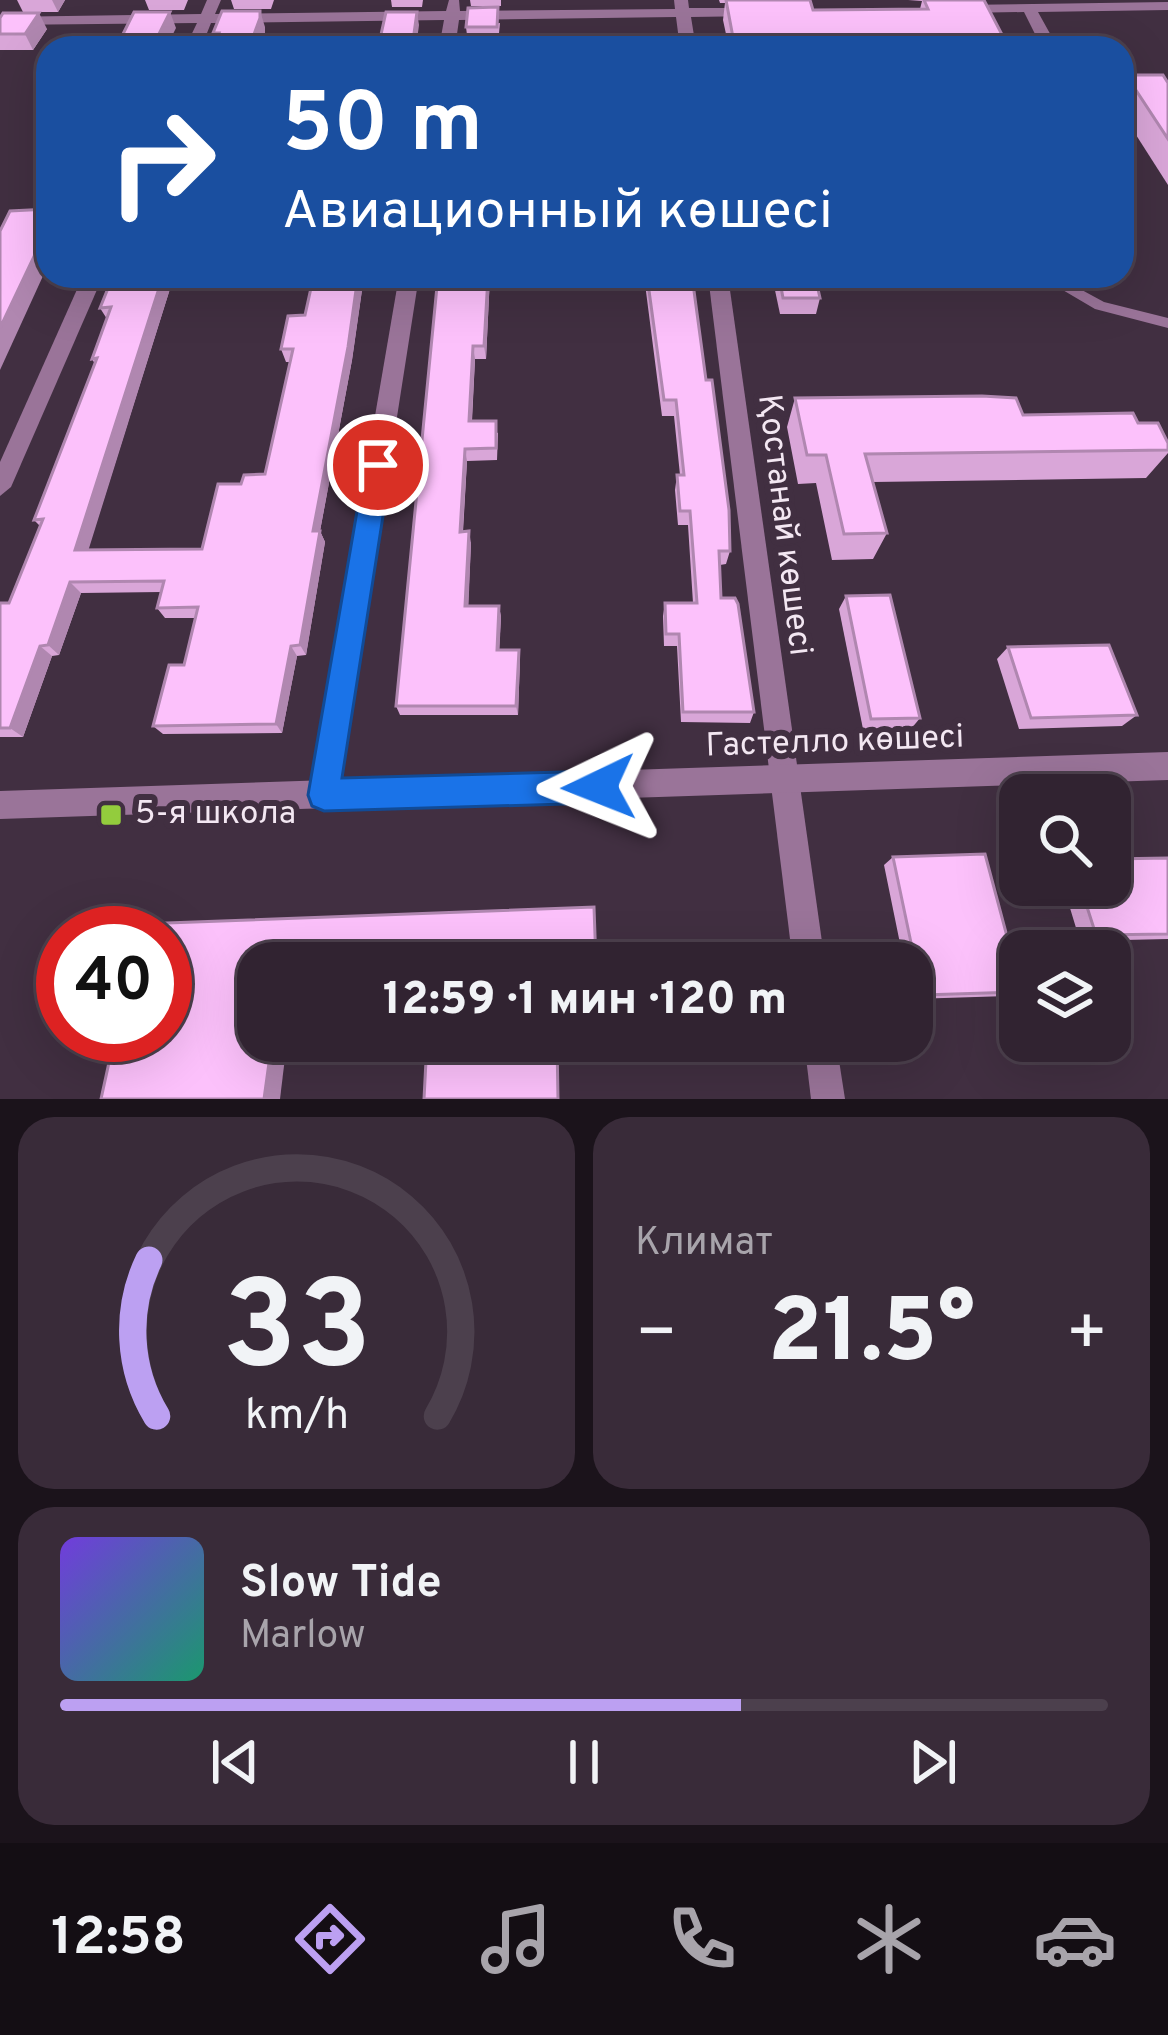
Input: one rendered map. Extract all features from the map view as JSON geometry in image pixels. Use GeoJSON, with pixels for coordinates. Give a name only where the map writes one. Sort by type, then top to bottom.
{"type":"FeatureCollection","features":[{"type":"Feature","properties":{"kind":"street"},"geometry":{"type":"LineString","coordinates":[[198,36],[214,0]]}},
{"type":"Feature","properties":{"kind":"street"},"geometry":{"type":"LineString","coordinates":[[937,9],[1025,4],[1168,6]]}},
{"type":"Feature","properties":{"kind":"street"},"geometry":{"type":"LineString","coordinates":[[1025,4],[1044,36]]}},
{"type":"Feature","properties":{"kind":"street"},"geometry":{"type":"LineString","coordinates":[[0,20],[206,18],[453,7],[682,6],[776,12]]}},
{"type":"Feature","properties":{"kind":"street"},"geometry":{"type":"LineString","coordinates":[[682,6],[686,36]]}},
{"type":"Feature","properties":{"kind":"street"},"geometry":{"type":"LineString","coordinates":[[0,487],[88,288]]}},
{"type":"Feature","properties":{"kind":"street"},"geometry":{"type":"LineString","coordinates":[[324,795],[407,288]]}},
{"type":"Feature","properties":{"kind":"street","name":"Қостанай көшесі"},"geometry":{"type":"LineString","coordinates":[[720,288],[806,942]]}},
{"type":"Feature","properties":{"kind":"street","name":"Гастелло көшесі"},"geometry":{"type":"LineString","coordinates":[[0,805],[1168,766]]}},
{"type":"Feature","properties":{"kind":"street"},"geometry":{"type":"LineString","coordinates":[[823,1062],[828,1099]]}},
{"type":"Feature","properties":{"kind":"lane"},"geometry":{"type":"LineString","coordinates":[[1068,288],[1100,306],[1168,323]]}},
{"type":"Feature","properties":{"kind":"building"},"geometry":{"type":"Polygon","coordinates":[[[726,0],[810,0],[813,10],[928,9],[924,0],[984,0],[1003,36],[733,36],[726,0]]]}},
{"type":"Feature","properties":{"kind":"building"},"geometry":{"type":"Polygon","coordinates":[[[498,7],[497,27],[466,27],[468,8],[498,7]]]}},
{"type":"Feature","properties":{"kind":"building"},"geometry":{"type":"Polygon","coordinates":[[[222,11],[260,11],[253,36],[213,33],[222,11]]]}},
{"type":"Feature","properties":{"kind":"building"},"geometry":{"type":"Polygon","coordinates":[[[134,12],[170,12],[158,36],[122,36],[134,12]]]}},
{"type":"Feature","properties":{"kind":"building"},"geometry":{"type":"Polygon","coordinates":[[[386,12],[417,12],[414,36],[381,36],[386,12]]]}},
{"type":"Feature","properties":{"kind":"building"},"geometry":{"type":"Polygon","coordinates":[[[3,13],[39,13],[25,34],[0,34],[3,13]]]}},
{"type":"Feature","properties":{"kind":"building"},"geometry":{"type":"Polygon","coordinates":[[[1134,75],[1163,75],[1168,83],[1168,139],[1134,87],[1134,75]]]}},
{"type":"Feature","properties":{"kind":"building"},"geometry":{"type":"Polygon","coordinates":[[[36,210],[36,252],[0,328],[0,231],[10,211],[36,210]]]}},
{"type":"Feature","properties":{"kind":"building"},"geometry":{"type":"Polygon","coordinates":[[[108,288],[159,288],[75,550],[202,549],[218,484],[241,484],[244,475],[265,474],[293,349],[281,349],[288,316],[305,315],[311,288],[356,288],[313,531],[320,531],[300,645],[291,646],[276,724],[153,726],[169,665],[184,665],[198,607],[157,608],[164,581],[70,582],[10,728],[0,728],[0,603],[9,603],[43,519],[34,520],[97,358],[92,359],[111,307],[100,308],[108,288]]]}},
{"type":"Feature","properties":{"kind":"building"},"geometry":{"type":"Polygon","coordinates":[[[437,288],[487,288],[484,346],[473,346],[469,421],[496,421],[496,448],[465,449],[460,532],[469,531],[465,606],[499,606],[497,650],[519,650],[516,706],[396,706],[437,288]]]}},
{"type":"Feature","properties":{"kind":"building"},"geometry":{"type":"Polygon","coordinates":[[[649,288],[694,288],[706,380],[712,380],[729,510],[730,551],[719,551],[721,598],[735,598],[738,604],[754,712],[683,712],[679,634],[666,634],[665,603],[697,603],[690,511],[680,511],[677,475],[684,475],[676,400],[664,400],[649,288]]]}},
{"type":"Feature","properties":{"kind":"building"},"geometry":{"type":"Polygon","coordinates":[[[781,288],[818,288],[820,298],[783,298],[781,288]]]}},
{"type":"Feature","properties":{"kind":"building"},"geometry":{"type":"Polygon","coordinates":[[[795,398],[1016,398],[1023,415],[1133,413],[1138,423],[1158,423],[1168,450],[865,454],[887,533],[844,534],[826,455],[807,455],[795,398]]]}},
{"type":"Feature","properties":{"kind":"building"},"geometry":{"type":"Polygon","coordinates":[[[890,595],[920,718],[871,719],[846,596],[890,595]]]}},
{"type":"Feature","properties":{"kind":"building"},"geometry":{"type":"Polygon","coordinates":[[[1109,645],[1137,715],[1031,718],[1008,647],[1109,645]]]}},
{"type":"Feature","properties":{"kind":"building"},"geometry":{"type":"Polygon","coordinates":[[[985,854],[1005,930],[999,930],[999,993],[933,995],[933,942],[911,942],[893,857],[985,854]]]}},
{"type":"Feature","properties":{"kind":"building"},"geometry":{"type":"Polygon","coordinates":[[[1168,858],[1168,934],[1094,930],[1087,906],[1131,906],[1131,859],[1168,858]]]}},
{"type":"Feature","properties":{"kind":"building"},"geometry":{"type":"Polygon","coordinates":[[[594,907],[595,942],[237,942],[237,1062],[269,1062],[264,1099],[101,1099],[109,1062],[192,1062],[192,922],[594,907]]]}},
{"type":"Feature","properties":{"kind":"building"},"geometry":{"type":"Polygon","coordinates":[[[426,1062],[557,1062],[558,1099],[424,1099],[426,1062]]]}},
{"type":"Feature","properties":{"kind":"place","name":"5-я школа"},"geometry":{"type":"Point","coordinates":[111,815]}},
{"type":"Feature","properties":{"kind":"route"},"geometry":{"type":"LineString","coordinates":[[378,465],[324,795],[599,787]]}}]}
